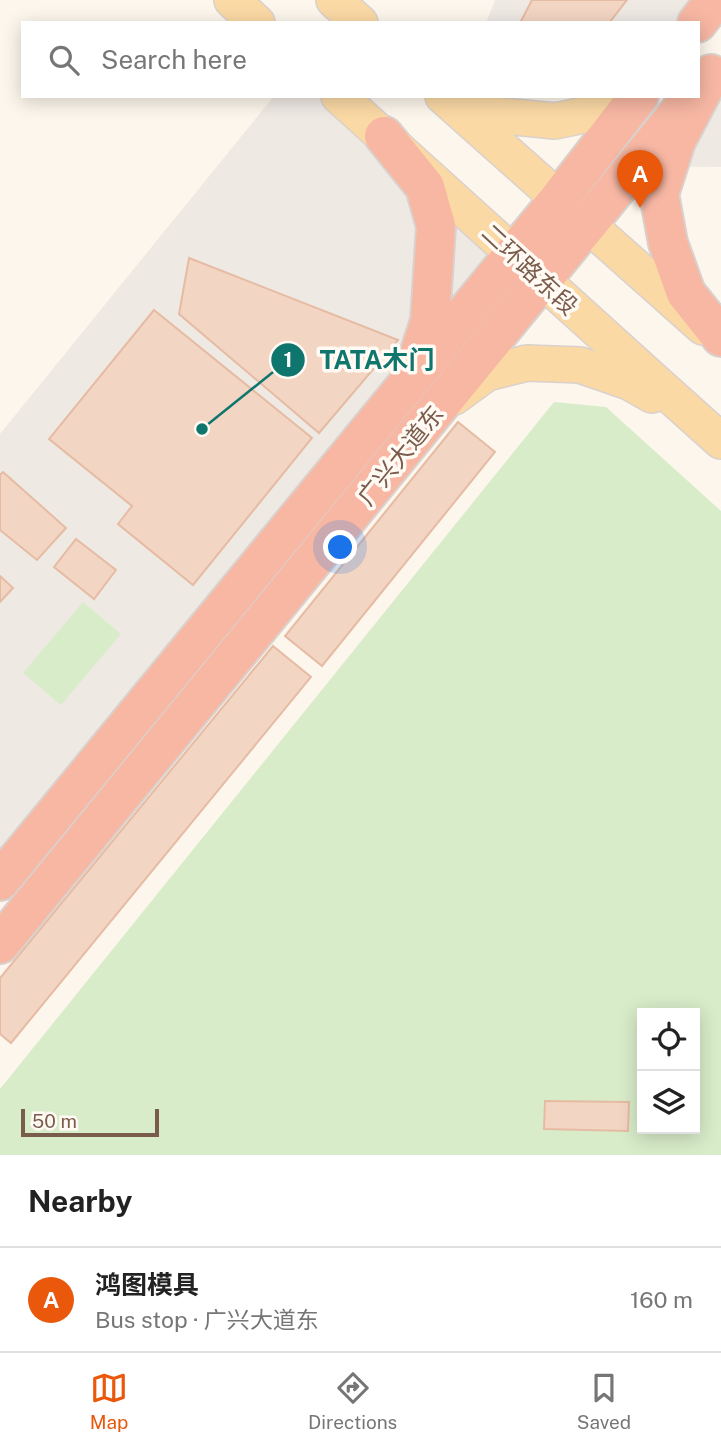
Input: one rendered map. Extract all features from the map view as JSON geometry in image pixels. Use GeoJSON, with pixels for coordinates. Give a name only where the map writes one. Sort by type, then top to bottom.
{"type":"FeatureCollection","features":[{"type":"Feature","properties":{"kind":"highway"},"geometry":{"type":"LineString","coordinates":[[699,21],[715,0]]}},
{"type":"Feature","properties":{"kind":"highway","name":"广兴大道东"},"geometry":{"type":"LineString","coordinates":[[573,211],[638,98]]}},
{"type":"Feature","properties":{"kind":"highway","name":"广兴大道东"},"geometry":{"type":"LineString","coordinates":[[0,881],[411,379],[528,266],[573,211],[688,98]]}},
{"type":"Feature","properties":{"kind":"highway"},"geometry":{"type":"LineString","coordinates":[[697,98],[676,141],[659,194],[668,243],[686,293],[721,337]]}},
{"type":"Feature","properties":{"kind":"highway"},"geometry":{"type":"LineString","coordinates":[[384,136],[425,187],[436,226],[430,321],[411,379]]}},
{"type":"Feature","properties":{"kind":"highway","name":"广兴大道东"},"geometry":{"type":"LineString","coordinates":[[0,944],[437,409],[528,266]]}},
{"type":"Feature","properties":{"kind":"main road"},"geometry":{"type":"LineString","coordinates":[[232,0],[255,21]]}},
{"type":"Feature","properties":{"kind":"main road"},"geometry":{"type":"LineString","coordinates":[[334,0],[358,21]]}},
{"type":"Feature","properties":{"kind":"main road","name":"二环路东段"},"geometry":{"type":"LineString","coordinates":[[342,98],[604,338],[721,441]]}},
{"type":"Feature","properties":{"kind":"main road"},"geometry":{"type":"LineString","coordinates":[[445,98],[721,344]]}},
{"type":"Feature","properties":{"kind":"main road"},"geometry":{"type":"LineString","coordinates":[[458,98],[493,115],[555,121],[608,110],[625,98]]}},
{"type":"Feature","properties":{"kind":"main road"},"geometry":{"type":"LineString","coordinates":[[437,409],[487,373],[527,363],[580,365],[629,382],[694,417]]}},
{"type":"Feature","properties":{"kind":"shaded area"},"geometry":{"type":"Polygon","coordinates":[[[495,0],[715,0],[699,21],[487,21],[495,0]]]}},
{"type":"Feature","properties":{"kind":"shaded area"},"geometry":{"type":"Polygon","coordinates":[[[721,62],[721,167],[634,166],[691,98],[700,98],[700,87],[721,62]]]}},
{"type":"Feature","properties":{"kind":"shaded area"},"geometry":{"type":"Polygon","coordinates":[[[272,98],[341,98],[514,254],[0,881],[0,434],[272,98]]]}},
{"type":"Feature","properties":{"kind":"green space"},"geometry":{"type":"Polygon","coordinates":[[[554,402],[606,407],[721,511],[721,1155],[0,1155],[0,1089],[554,402]]]}},
{"type":"Feature","properties":{"kind":"green space"},"geometry":{"type":"Polygon","coordinates":[[[83,602],[121,634],[61,705],[23,673],[83,602]]]}},
{"type":"Feature","properties":{"kind":"building"},"geometry":{"type":"Polygon","coordinates":[[[532,0],[627,0],[611,21],[521,21],[532,0]]]}},
{"type":"Feature","properties":{"kind":"building"},"geometry":{"type":"Polygon","coordinates":[[[189,258],[398,340],[319,433],[179,314],[189,258]]]}},
{"type":"Feature","properties":{"kind":"building"},"geometry":{"type":"Polygon","coordinates":[[[154,310],[312,438],[193,585],[118,524],[132,506],[49,439],[154,310]]]}},
{"type":"Feature","properties":{"kind":"building"},"geometry":{"type":"Polygon","coordinates":[[[458,422],[495,452],[322,666],[285,636],[458,422]]]}},
{"type":"Feature","properties":{"kind":"building"},"geometry":{"type":"Polygon","coordinates":[[[3,472],[66,528],[37,560],[0,530],[0,475],[3,472]]]}},
{"type":"Feature","properties":{"kind":"building"},"geometry":{"type":"Polygon","coordinates":[[[76,539],[116,570],[94,599],[54,567],[76,539]]]}},
{"type":"Feature","properties":{"kind":"building"},"geometry":{"type":"Polygon","coordinates":[[[0,576],[13,588],[0,602],[0,576]]]}},
{"type":"Feature","properties":{"kind":"building"},"geometry":{"type":"Polygon","coordinates":[[[273,646],[311,677],[11,1043],[0,1034],[0,978],[273,646]]]}},
{"type":"Feature","properties":{"kind":"building"},"geometry":{"type":"Polygon","coordinates":[[[545,1101],[629,1102],[628,1131],[544,1129],[545,1101]]]}},
{"type":"Feature","properties":{"kind":"place","name":"鸿图模具"},"geometry":{"type":"Point","coordinates":[640,208]}},
{"type":"Feature","properties":{"kind":"place","name":"TATA木门"},"geometry":{"type":"Point","coordinates":[202,429]}}]}
